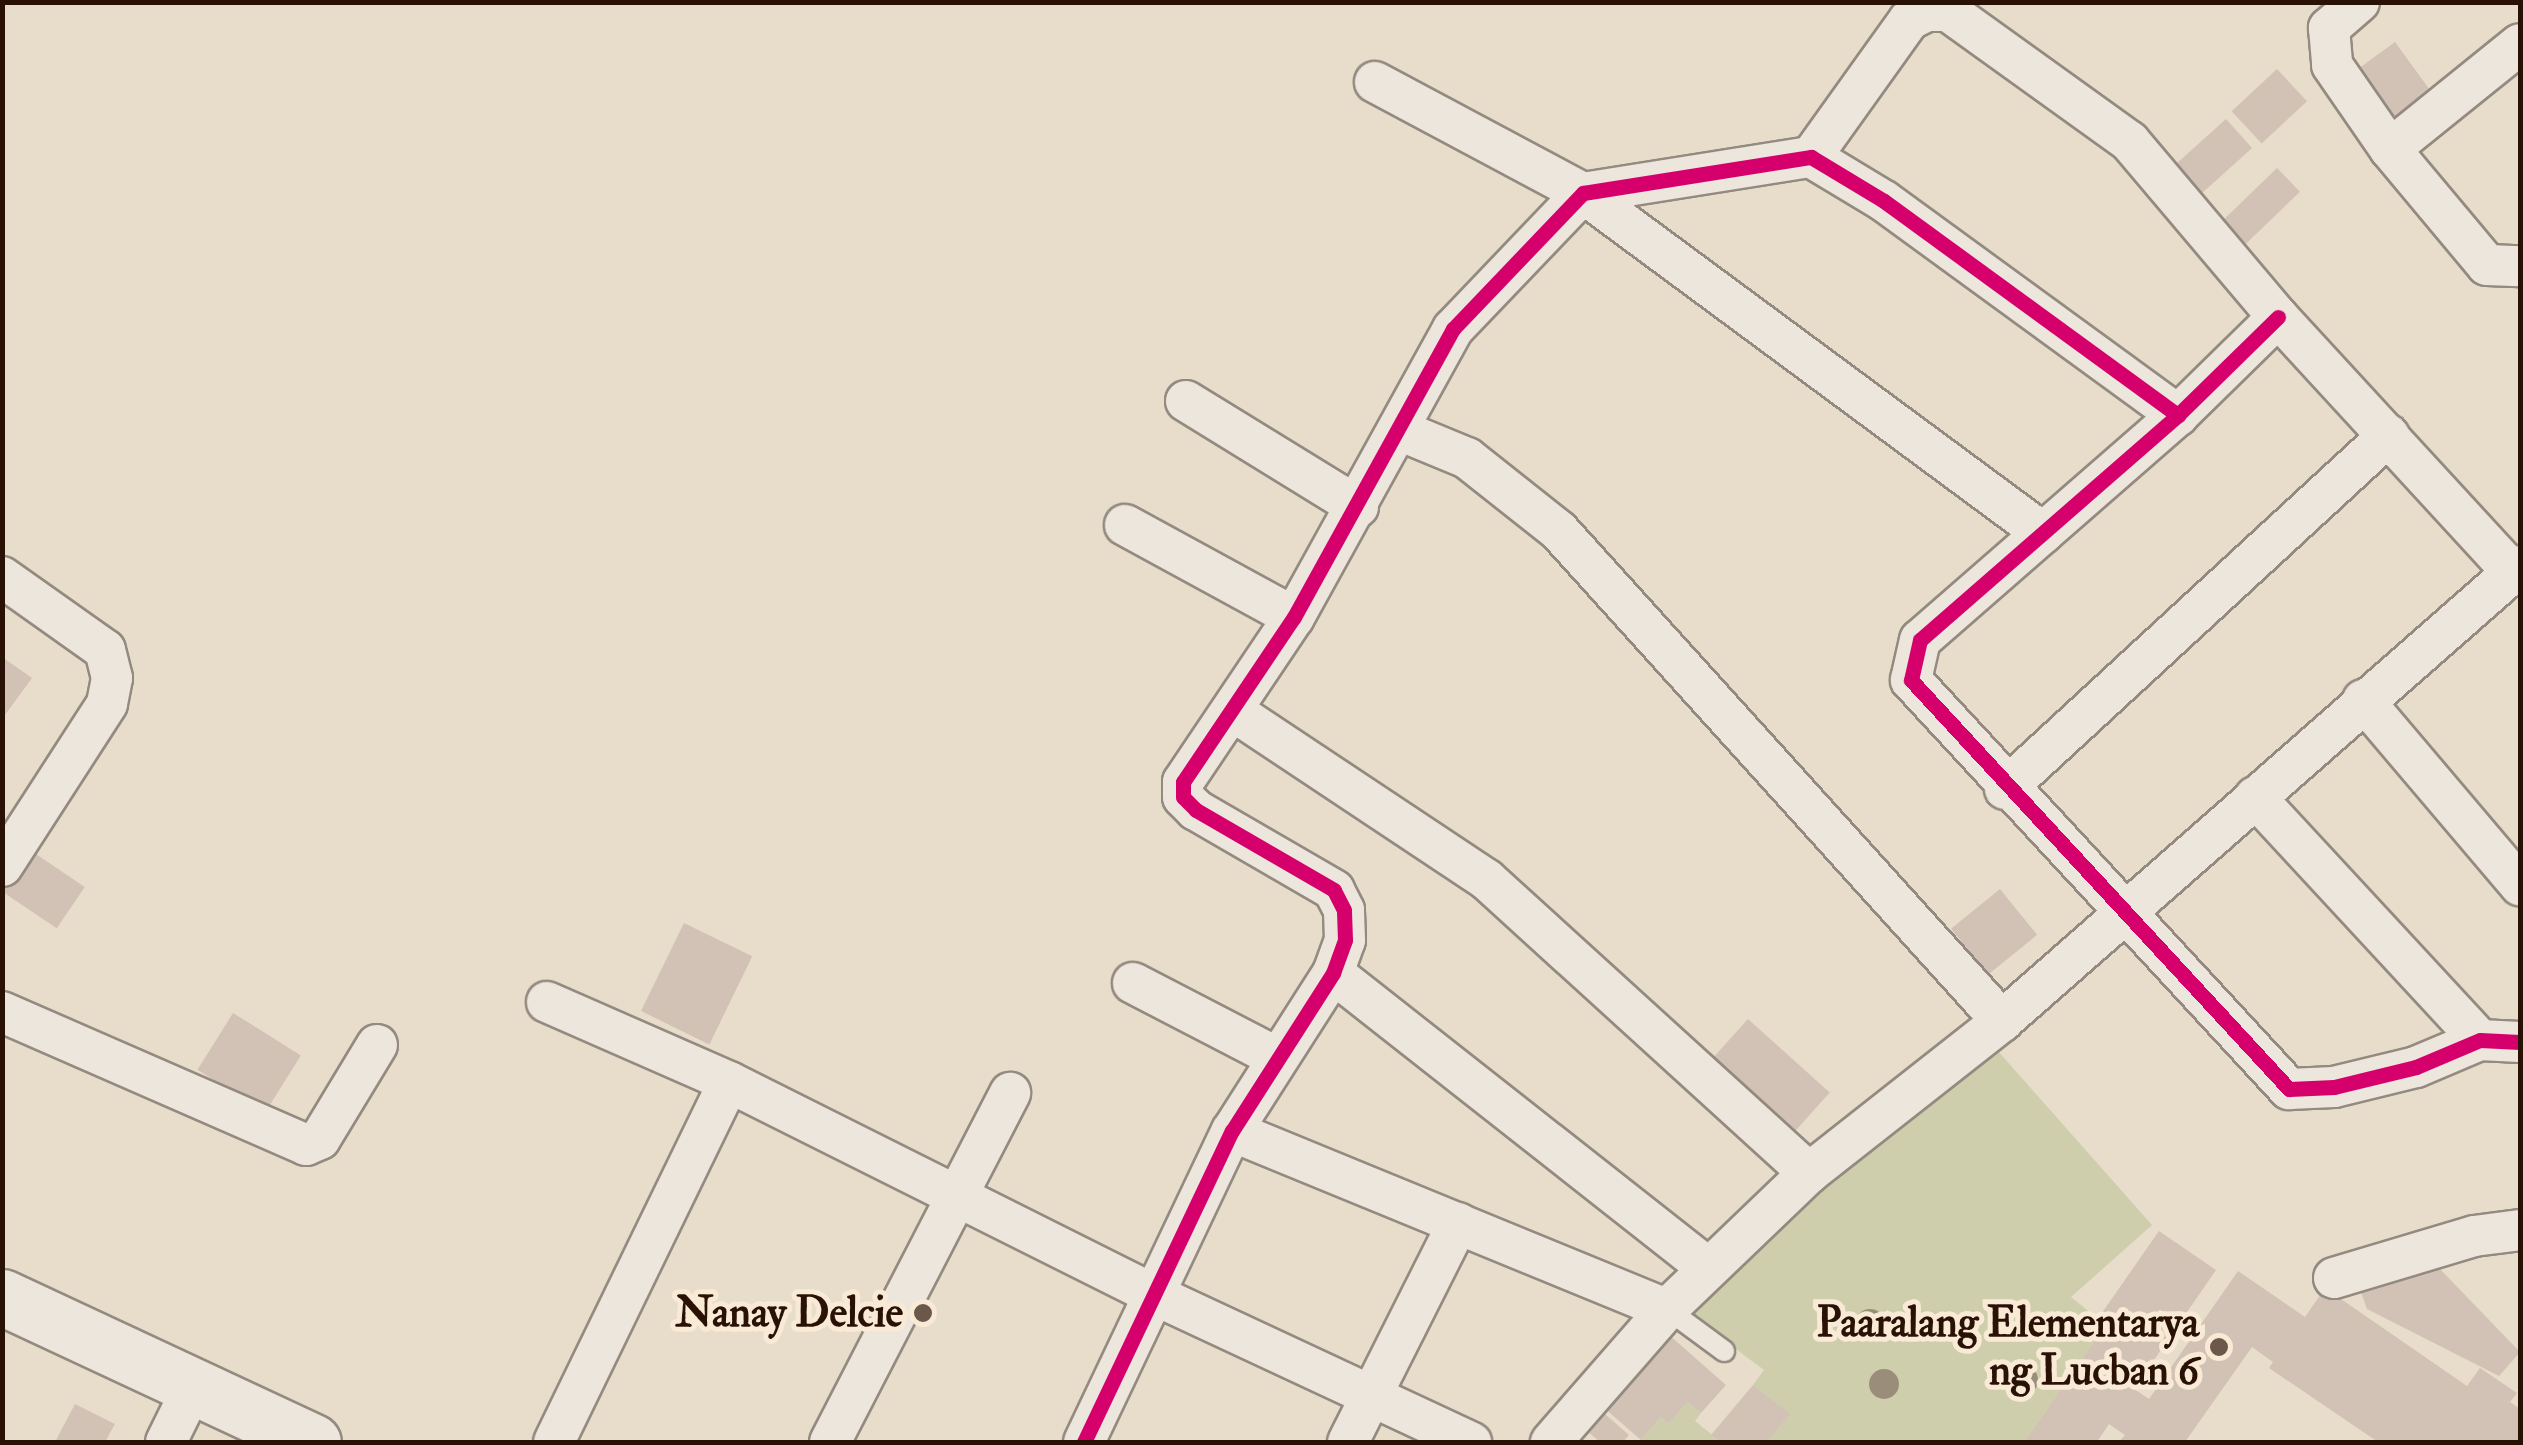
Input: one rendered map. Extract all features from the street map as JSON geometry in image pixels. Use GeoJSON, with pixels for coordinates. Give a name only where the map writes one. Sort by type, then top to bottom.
{"type":"FeatureCollection","features":[{"type":"Feature","properties":{"kind":"main road"},"geometry":{"type":"LineString","coordinates":[[2,1297],[304,1441]]}},
{"type":"Feature","properties":{"kind":"street"},"geometry":{"type":"LineString","coordinates":[[2359,2],[2329,28],[2327,46],[2332,65],[2390,149],[2487,265],[2520,266]]}},
{"type":"Feature","properties":{"kind":"street"},"geometry":{"type":"LineString","coordinates":[[1551,1442],[1666,1309],[1809,1174],[2002,1021],[2363,700],[2517,569],[2278,317],[2130,142],[1948,12],[1927,11],[1909,20],[1811,157]]}},
{"type":"Feature","properties":{"kind":"street"},"geometry":{"type":"LineString","coordinates":[[2390,149],[2520,44]]}},
{"type":"Feature","properties":{"kind":"street"},"geometry":{"type":"LineString","coordinates":[[1375,82],[1583,193],[2043,533]]}},
{"type":"Feature","properties":{"kind":"street"},"geometry":{"type":"LineString","coordinates":[[1084,1442],[1232,1131],[1334,972],[1345,940],[1344,910],[1334,890],[1196,810],[1184,796],[1184,782],[1294,618],[1358,507],[1452,328],[1583,193],[1811,157],[1884,200],[2178,414]]}},
{"type":"Feature","properties":{"kind":"street"},"geometry":{"type":"LineString","coordinates":[[2278,317],[2178,414],[1920,640],[1911,680],[2006,790],[2289,1089],[2334,1088],[2400,1071],[2480,1040],[2520,1042]]}},
{"type":"Feature","properties":{"kind":"street"},"geometry":{"type":"LineString","coordinates":[[1186,402],[1358,507]]}},
{"type":"Feature","properties":{"kind":"street"},"geometry":{"type":"LineString","coordinates":[[1399,430],[1467,458],[1559,532],[2002,1021]]}},
{"type":"Feature","properties":{"kind":"street"},"geometry":{"type":"LineString","coordinates":[[2006,790],[2389,435]]}},
{"type":"Feature","properties":{"kind":"street"},"geometry":{"type":"LineString","coordinates":[[1124,525],[1294,618]]}},
{"type":"Feature","properties":{"kind":"street"},"geometry":{"type":"LineString","coordinates":[[2,577],[104,650],[112,678],[107,704],[2,866]]}},
{"type":"Feature","properties":{"kind":"street"},"geometry":{"type":"LineString","coordinates":[[2363,700],[2513,861]]}},
{"type":"Feature","properties":{"kind":"street"},"geometry":{"type":"LineString","coordinates":[[1234,711],[1486,879],[1809,1174]]}},
{"type":"Feature","properties":{"kind":"street"},"geometry":{"type":"LineString","coordinates":[[2255,796],[2480,1040]]}},
{"type":"Feature","properties":{"kind":"street"},"geometry":{"type":"LineString","coordinates":[[1334,972],[1708,1268]]}},
{"type":"Feature","properties":{"kind":"street"},"geometry":{"type":"LineString","coordinates":[[1133,983],[1276,1057]]}},
{"type":"Feature","properties":{"kind":"street"},"geometry":{"type":"LineString","coordinates":[[547,1002],[729,1082],[1153,1294],[1372,1392],[1471,1442]]}},
{"type":"Feature","properties":{"kind":"street"},"geometry":{"type":"LineString","coordinates":[[2,1012],[306,1144],[320,1139],[378,1046]]}},
{"type":"Feature","properties":{"kind":"street"},"geometry":{"type":"LineString","coordinates":[[554,1442],[729,1082]]}},
{"type":"Feature","properties":{"kind":"street"},"geometry":{"type":"LineString","coordinates":[[830,1442],[953,1193],[1010,1093]]}},
{"type":"Feature","properties":{"kind":"street"},"geometry":{"type":"LineString","coordinates":[[1232,1131],[1666,1309]]}},
{"type":"Feature","properties":{"kind":"street"},"geometry":{"type":"LineString","coordinates":[[1348,1442],[1458,1223]]}},
{"type":"Feature","properties":{"kind":"street"},"geometry":{"type":"LineString","coordinates":[[2334,1278],[2474,1236],[2520,1230]]}},
{"type":"Feature","properties":{"kind":"street"},"geometry":{"type":"LineString","coordinates":[[166,1442],[194,1386]]}},
{"type":"Feature","properties":{"kind":"lane"},"geometry":{"type":"LineString","coordinates":[[1666,1309],[1724,1351]]}},
{"type":"Feature","properties":{"kind":"green space"},"geometry":{"type":"Polygon","coordinates":[[[1989,1041],[2152,1225],[2071,1297],[2098,1319],[2090,1330],[2098,1336],[2024,1442],[1767,1442],[1789,1414],[1753,1385],[1764,1370],[1688,1313],[1989,1041]]]}},
{"type":"Feature","properties":{"kind":"green space"},"geometry":{"type":"Polygon","coordinates":[[[1688,1402],[1701,1413],[1695,1421],[1721,1442],[1639,1442],[1661,1417],[1669,1424],[1688,1402]]]}},
{"type":"Feature","properties":{"kind":"building"},"geometry":{"type":"Polygon","coordinates":[[[2395,42],[2430,91],[2385,123],[2350,75],[2395,42]]]}},
{"type":"Feature","properties":{"kind":"building"},"geometry":{"type":"Polygon","coordinates":[[[2277,69],[2307,101],[2262,143],[2232,111],[2277,69]]]}},
{"type":"Feature","properties":{"kind":"building"},"geometry":{"type":"Polygon","coordinates":[[[2226,119],[2252,148],[2195,200],[2169,171],[2226,119]]]}},
{"type":"Feature","properties":{"kind":"building"},"geometry":{"type":"Polygon","coordinates":[[[2277,168],[2300,192],[2243,247],[2220,223],[2277,168]]]}},
{"type":"Feature","properties":{"kind":"building"},"geometry":{"type":"Polygon","coordinates":[[[2,657],[32,678],[2,719],[2,657]]]}},
{"type":"Feature","properties":{"kind":"building"},"geometry":{"type":"Polygon","coordinates":[[[30,850],[85,887],[57,928],[2,891],[30,850]]]}},
{"type":"Feature","properties":{"kind":"building"},"geometry":{"type":"Polygon","coordinates":[[[2000,889],[2037,935],[1988,974],[1951,929],[2000,889]]]}},
{"type":"Feature","properties":{"kind":"building"},"geometry":{"type":"Polygon","coordinates":[[[684,923],[752,956],[709,1044],[641,1011],[684,923]]]}},
{"type":"Feature","properties":{"kind":"building"},"geometry":{"type":"Polygon","coordinates":[[[233,1013],[301,1055],[265,1112],[197,1070],[233,1013]]]}},
{"type":"Feature","properties":{"kind":"building"},"geometry":{"type":"Polygon","coordinates":[[[1748,1019],[1830,1093],[1786,1142],[1704,1068],[1748,1019]]]}},
{"type":"Feature","properties":{"kind":"building"},"geometry":{"type":"Polygon","coordinates":[[[2159,1231],[2216,1270],[2134,1389],[2149,1399],[2238,1271],[2305,1317],[2325,1288],[2467,1386],[2480,1368],[2517,1393],[2510,1402],[2520,1409],[2520,1442],[2378,1442],[2269,1368],[2273,1362],[2252,1347],[2185,1442],[2119,1442],[2125,1435],[2109,1424],[2097,1442],[2024,1442],[2098,1336],[2090,1330],[2159,1231]]]}},
{"type":"Feature","properties":{"kind":"building"},"geometry":{"type":"Polygon","coordinates":[[[2438,1267],[2520,1352],[2499,1376],[2367,1309],[2361,1292],[2438,1267]]]}},
{"type":"Feature","properties":{"kind":"building"},"geometry":{"type":"Polygon","coordinates":[[[1668,1334],[1726,1385],[1701,1413],[1688,1402],[1669,1424],[1661,1417],[1641,1440],[1603,1407],[1668,1334]]]}},
{"type":"Feature","properties":{"kind":"building"},"geometry":{"type":"Polygon","coordinates":[[[1753,1385],[1790,1414],[1767,1442],[1721,1442],[1711,1435],[1753,1385]]]}},
{"type":"Feature","properties":{"kind":"building"},"geometry":{"type":"Polygon","coordinates":[[[75,1404],[115,1424],[105,1442],[55,1442],[75,1404]]]}},
{"type":"Feature","properties":{"kind":"building"},"geometry":{"type":"Polygon","coordinates":[[[1598,1408],[1629,1435],[1623,1442],[1600,1442],[1581,1426],[1598,1408]]]}},
{"type":"Feature","properties":{"kind":"cycle path"},"geometry":{"type":"LineString","coordinates":[[1084,1442],[1232,1131],[1333,973],[1345,940],[1344,910],[1334,890],[1196,810],[1183,797],[1183,782],[1294,617],[1453,329],[1583,193],[1811,157],[1884,201],[2178,415]]}},
{"type":"Feature","properties":{"kind":"cycle path"},"geometry":{"type":"LineString","coordinates":[[2278,317],[2178,415],[1920,640],[1911,680],[2289,1089],[2334,1087],[2416,1067],[2480,1040],[2520,1042]]}},
{"type":"Feature","properties":{"kind":"place","name":"Nanay Delcie"},"geometry":{"type":"Point","coordinates":[923,1313]}},
{"type":"Feature","properties":{"kind":"place","name":"Paaralang Elementarya ng Lucban 6"},"geometry":{"type":"Point","coordinates":[2219,1347]}}]}
